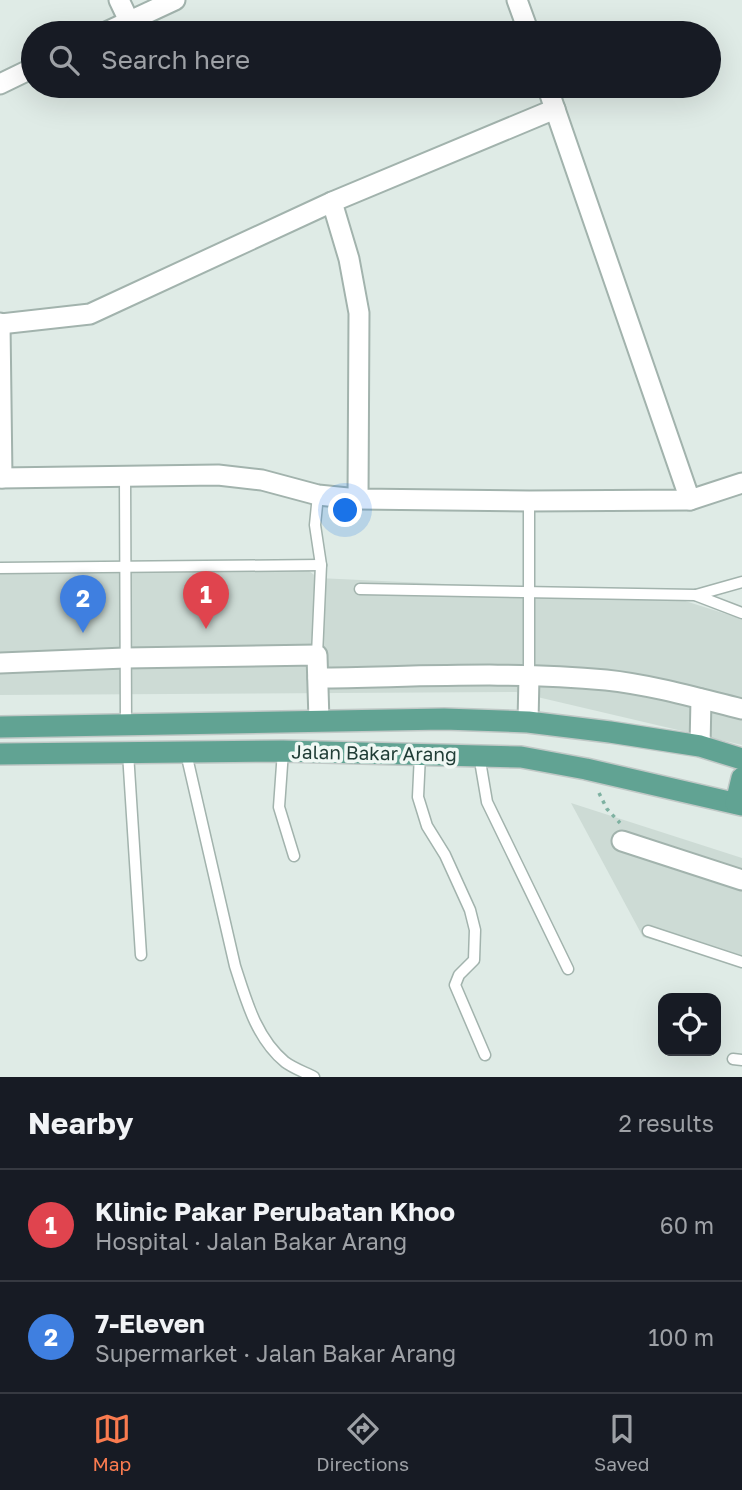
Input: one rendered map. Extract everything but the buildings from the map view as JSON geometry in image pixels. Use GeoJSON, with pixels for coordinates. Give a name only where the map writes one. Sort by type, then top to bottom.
{"type":"FeatureCollection","features":[{"type":"Feature","properties":{"kind":"main road","name":"Jalan Bakar Arang"},"geometry":{"type":"LineString","coordinates":[[0,727],[444,719],[528,722],[700,746],[742,759]]}},
{"type":"Feature","properties":{"kind":"main road","name":"Jalan Bakar Arang"},"geometry":{"type":"LineString","coordinates":[[0,754],[283,751],[478,754],[521,757],[586,769],[739,804]]}},
{"type":"Feature","properties":{"kind":"main road"},"geometry":{"type":"LineString","coordinates":[[739,804],[742,778]]}},
{"type":"Feature","properties":{"kind":"street"},"geometry":{"type":"LineString","coordinates":[[120,0],[129,21],[175,0]]}},
{"type":"Feature","properties":{"kind":"street"},"geometry":{"type":"LineString","coordinates":[[517,0],[525,21]]}},
{"type":"Feature","properties":{"kind":"street"},"geometry":{"type":"LineString","coordinates":[[0,83],[21,73]]}},
{"type":"Feature","properties":{"kind":"street"},"geometry":{"type":"LineString","coordinates":[[551,98],[690,500]]}},
{"type":"Feature","properties":{"kind":"street"},"geometry":{"type":"LineString","coordinates":[[555,109],[332,202],[90,314],[0,323],[1,478],[242,476],[318,495],[358,499],[529,501],[690,500],[742,483]]}},
{"type":"Feature","properties":{"kind":"street"},"geometry":{"type":"LineString","coordinates":[[332,202],[349,259],[359,313],[358,499]]}},
{"type":"Feature","properties":{"kind":"street"},"geometry":{"type":"LineString","coordinates":[[0,663],[125,657],[317,655],[319,721]]}},
{"type":"Feature","properties":{"kind":"street"},"geometry":{"type":"LineString","coordinates":[[318,678],[529,676],[606,680],[742,709]]}},
{"type":"Feature","properties":{"kind":"street"},"geometry":{"type":"LineString","coordinates":[[528,722],[529,676]]}},
{"type":"Feature","properties":{"kind":"street"},"geometry":{"type":"LineString","coordinates":[[700,746],[701,699]]}},
{"type":"Feature","properties":{"kind":"street"},"geometry":{"type":"LineString","coordinates":[[622,841],[742,880]]}},
{"type":"Feature","properties":{"kind":"lane"},"geometry":{"type":"LineString","coordinates":[[125,476],[126,725]]}},
{"type":"Feature","properties":{"kind":"lane"},"geometry":{"type":"LineString","coordinates":[[317,655],[321,565],[315,525],[318,495]]}},
{"type":"Feature","properties":{"kind":"lane"},"geometry":{"type":"LineString","coordinates":[[529,501],[529,676]]}},
{"type":"Feature","properties":{"kind":"lane"},"geometry":{"type":"LineString","coordinates":[[0,568],[321,565]]}},
{"type":"Feature","properties":{"kind":"lane"},"geometry":{"type":"LineString","coordinates":[[360,589],[695,595],[742,582]]}},
{"type":"Feature","properties":{"kind":"lane"},"geometry":{"type":"LineString","coordinates":[[695,595],[742,613]]}},
{"type":"Feature","properties":{"kind":"lane"},"geometry":{"type":"LineString","coordinates":[[283,751],[279,807],[294,856]]}},
{"type":"Feature","properties":{"kind":"lane"},"geometry":{"type":"LineString","coordinates":[[186,752],[235,966],[245,997],[269,1047],[287,1064],[313,1077]]}},
{"type":"Feature","properties":{"kind":"lane"},"geometry":{"type":"LineString","coordinates":[[128,753],[141,956]]}},
{"type":"Feature","properties":{"kind":"lane"},"geometry":{"type":"LineString","coordinates":[[420,753],[418,797],[421,809],[427,826],[461,887],[475,930],[474,960],[459,975],[455,985],[485,1055]]}},
{"type":"Feature","properties":{"kind":"lane"},"geometry":{"type":"LineString","coordinates":[[478,754],[487,802],[568,969]]}},
{"type":"Feature","properties":{"kind":"lane"},"geometry":{"type":"LineString","coordinates":[[648,931],[742,962]]}},
{"type":"Feature","properties":{"kind":"path"},"geometry":{"type":"LineString","coordinates":[[586,769],[607,809],[643,848]]}},
{"type":"Feature","properties":{"kind":"shaded area"},"geometry":{"type":"Polygon","coordinates":[[[299,563],[318,578],[663,594],[742,619],[742,745],[516,692],[0,695],[0,566],[299,563]]]}},
{"type":"Feature","properties":{"kind":"shaded area"},"geometry":{"type":"Polygon","coordinates":[[[571,803],[742,858],[742,965],[643,937],[571,803]]]}},
{"type":"Feature","properties":{"kind":"place","name":"Klinic Pakar Perubatan Khoo"},"geometry":{"type":"Point","coordinates":[206,629]}},
{"type":"Feature","properties":{"kind":"place","name":"7-Eleven"},"geometry":{"type":"Point","coordinates":[83,633]}}]}
